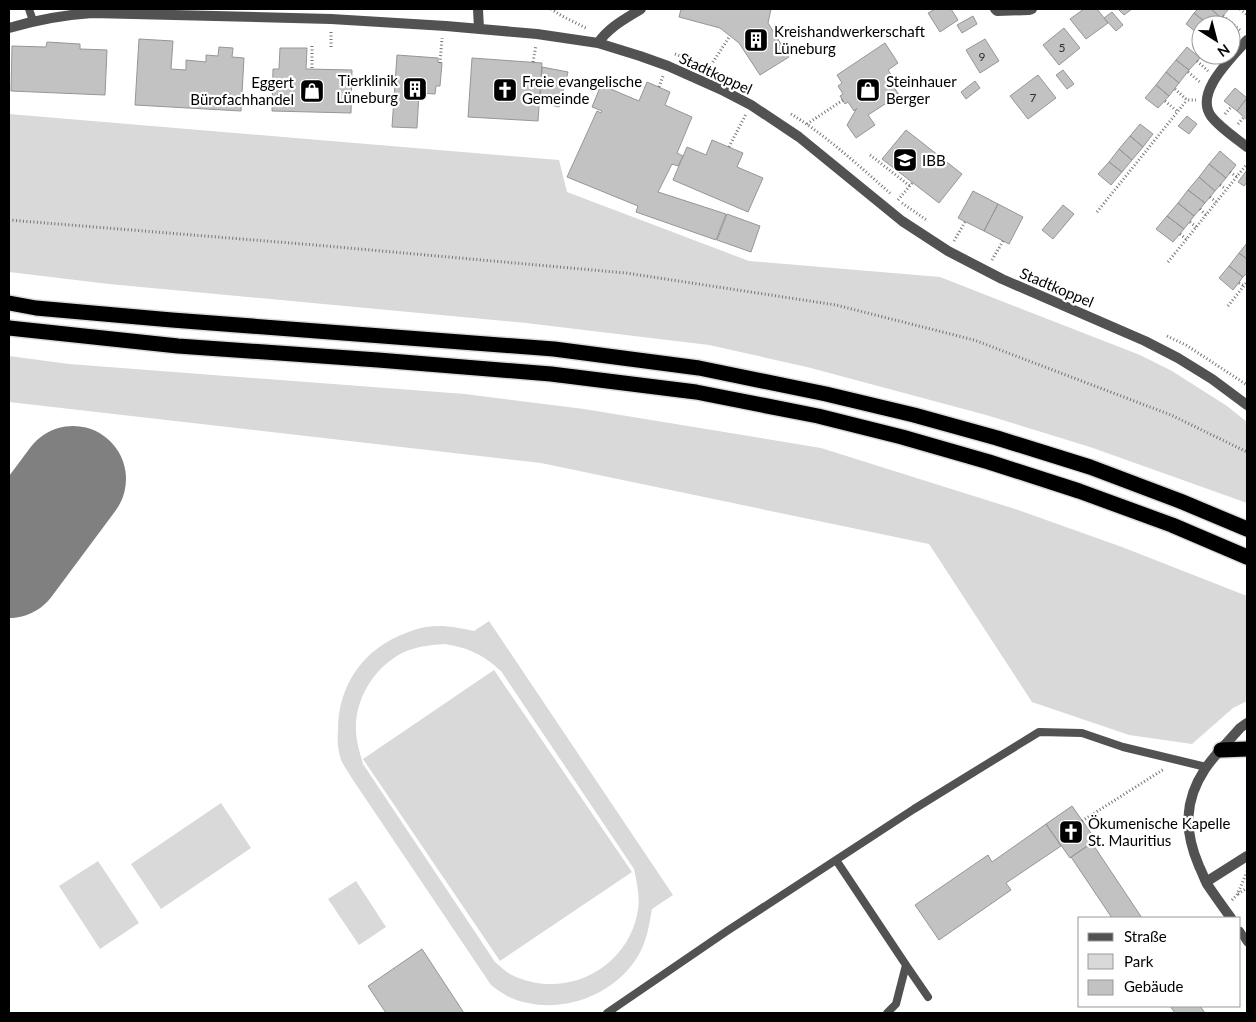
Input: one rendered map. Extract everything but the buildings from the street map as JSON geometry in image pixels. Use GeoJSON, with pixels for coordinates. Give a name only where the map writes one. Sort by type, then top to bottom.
{"type":"FeatureCollection","features":[{"type":"Feature","properties":{"kind":"highway"},"geometry":{"type":"LineString","coordinates":[[9,304],[172,320],[554,349],[699,368],[826,394],[997,438],[1090,467],[1247,529]]}},
{"type":"Feature","properties":{"kind":"highway"},"geometry":{"type":"LineString","coordinates":[[9,328],[178,346],[551,374],[696,392],[818,416],[902,437],[989,462],[1080,491],[1172,525],[1247,557]]}},
{"type":"Feature","properties":{"kind":"highway"},"geometry":{"type":"LineString","coordinates":[[1220,750],[1247,749]]}},
{"type":"Feature","properties":{"kind":"street"},"geometry":{"type":"LineString","coordinates":[[478,9],[479,29]]}},
{"type":"Feature","properties":{"kind":"street"},"geometry":{"type":"LineString","coordinates":[[598,43],[614,26],[641,9]]}},
{"type":"Feature","properties":{"kind":"street"},"geometry":{"type":"LineString","coordinates":[[995,9],[997,11],[1032,9]]}},
{"type":"Feature","properties":{"kind":"street","name":"Stadtkoppel"},"geometry":{"type":"LineString","coordinates":[[9,28],[33,21],[91,11],[331,19],[443,26],[537,34],[598,43],[668,66],[724,91],[799,137],[902,221],[948,251],[986,271],[1145,341],[1212,379],[1247,405]]}},
{"type":"Feature","properties":{"kind":"street"},"geometry":{"type":"LineString","coordinates":[[1247,40],[1216,77],[1209,90],[1207,101],[1212,117],[1247,147]]}},
{"type":"Feature","properties":{"kind":"street"},"geometry":{"type":"LineString","coordinates":[[1230,917],[1206,882],[1194,854],[1189,835],[1188,815],[1191,799],[1206,767],[1240,728],[1247,724]]}},
{"type":"Feature","properties":{"kind":"street"},"geometry":{"type":"LineString","coordinates":[[1206,882],[1247,856]]}},
{"type":"Feature","properties":{"kind":"lane"},"geometry":{"type":"LineString","coordinates":[[29,9],[33,21]]}},
{"type":"Feature","properties":{"kind":"lane"},"geometry":{"type":"LineString","coordinates":[[607,1013],[727,931],[914,809],[1039,732],[1082,733],[1123,747],[1206,767]]}},
{"type":"Feature","properties":{"kind":"lane"},"geometry":{"type":"LineString","coordinates":[[836,860],[928,997]]}},
{"type":"Feature","properties":{"kind":"lane"},"geometry":{"type":"LineString","coordinates":[[887,1013],[896,1004],[906,965]]}},
{"type":"Feature","properties":{"kind":"path"},"geometry":{"type":"LineString","coordinates":[[1240,9],[1247,15]]}},
{"type":"Feature","properties":{"kind":"path"},"geometry":{"type":"LineString","coordinates":[[440,63],[443,26]]}},
{"type":"Feature","properties":{"kind":"path"},"geometry":{"type":"LineString","coordinates":[[709,68],[730,36]]}},
{"type":"Feature","properties":{"kind":"path"},"geometry":{"type":"LineString","coordinates":[[312,46],[312,69]]}},
{"type":"Feature","properties":{"kind":"path"},"geometry":{"type":"LineString","coordinates":[[1097,212],[1187,100],[1175,88]]}},
{"type":"Feature","properties":{"kind":"path"},"geometry":{"type":"LineString","coordinates":[[807,124],[843,100]]}},
{"type":"Feature","properties":{"kind":"path"},"geometry":{"type":"LineString","coordinates":[[1164,101],[1178,112]]}},
{"type":"Feature","properties":{"kind":"path"},"geometry":{"type":"LineString","coordinates":[[729,147],[750,106]]}},
{"type":"Feature","properties":{"kind":"path"},"geometry":{"type":"LineString","coordinates":[[1148,140],[1152,143]]}},
{"type":"Feature","properties":{"kind":"path"},"geometry":{"type":"LineString","coordinates":[[1138,152],[1142,156]]}},
{"type":"Feature","properties":{"kind":"path"},"geometry":{"type":"LineString","coordinates":[[870,155],[911,184],[898,200]]}},
{"type":"Feature","properties":{"kind":"path"},"geometry":{"type":"LineString","coordinates":[[1168,262],[1247,164]]}},
{"type":"Feature","properties":{"kind":"path"},"geometry":{"type":"LineString","coordinates":[[1123,170],[1127,174]]}},
{"type":"Feature","properties":{"kind":"path"},"geometry":{"type":"LineString","coordinates":[[1230,172],[1237,177]]}},
{"type":"Feature","properties":{"kind":"path"},"geometry":{"type":"LineString","coordinates":[[1115,181],[1119,185]]}},
{"type":"Feature","properties":{"kind":"path"},"geometry":{"type":"LineString","coordinates":[[1220,185],[1226,190]]}},
{"type":"Feature","properties":{"kind":"path"},"geometry":{"type":"LineString","coordinates":[[1210,197],[1216,202]]}},
{"type":"Feature","properties":{"kind":"path"},"geometry":{"type":"LineString","coordinates":[[1200,210],[1206,214]]}},
{"type":"Feature","properties":{"kind":"path"},"geometry":{"type":"LineString","coordinates":[[9,220],[626,273],[836,304],[974,340],[1171,416],[1247,452]]}},
{"type":"Feature","properties":{"kind":"path"},"geometry":{"type":"LineString","coordinates":[[948,251],[965,222]]}},
{"type":"Feature","properties":{"kind":"path"},"geometry":{"type":"LineString","coordinates":[[1190,222],[1196,227]]}},
{"type":"Feature","properties":{"kind":"path"},"geometry":{"type":"LineString","coordinates":[[1180,234],[1186,239]]}},
{"type":"Feature","properties":{"kind":"path"},"geometry":{"type":"LineString","coordinates":[[986,271],[1003,242]]}},
{"type":"Feature","properties":{"kind":"path"},"geometry":{"type":"LineString","coordinates":[[1239,282],[1244,286]]}},
{"type":"Feature","properties":{"kind":"path"},"geometry":{"type":"LineString","coordinates":[[1228,306],[1247,282]]}},
{"type":"Feature","properties":{"kind":"path"},"geometry":{"type":"LineString","coordinates":[[1082,821],[1176,760]]}},
{"type":"Feature","properties":{"kind":"path"},"geometry":{"type":"LineString","coordinates":[[1238,895],[1247,872]]}},
{"type":"Feature","properties":{"kind":"path"},"geometry":{"type":"LineString","coordinates":[[1223,907],[1247,888]]}},
{"type":"Feature","properties":{"kind":"green space"},"geometry":{"type":"Polygon","coordinates":[[[9,114],[559,160],[567,192],[749,261],[940,277],[1140,355],[1172,371],[1227,406],[1247,422],[1247,503],[1090,447],[986,415],[807,367],[709,345],[526,323],[109,284],[9,272],[9,114]]]}},
{"type":"Feature","properties":{"kind":"green space"},"geometry":{"type":"Polygon","coordinates":[[[9,356],[69,364],[465,394],[584,409],[821,448],[1015,509],[1122,547],[1247,596],[1247,701],[1233,708],[1192,744],[1129,735],[1032,702],[929,544],[541,463],[9,402],[9,356]]]}},
{"type":"Feature","properties":{"kind":"green space"},"geometry":{"type":"Polygon","coordinates":[[[489,621],[673,895],[652,909],[644,945],[627,971],[597,993],[580,1000],[562,1004],[543,1005],[525,1002],[507,996],[491,985],[351,777],[340,757],[338,745],[339,714],[343,698],[348,683],[366,658],[391,640],[419,628],[441,626],[474,631],[489,621]],[[444,644],[409,650],[398,655],[388,663],[370,682],[364,693],[357,717],[358,747],[363,764],[495,962],[510,974],[530,982],[550,984],[570,982],[588,976],[605,965],[619,952],[630,935],[639,903],[634,869],[501,671],[488,660],[475,653],[444,644]]]}},
{"type":"Feature","properties":{"kind":"green space"},"geometry":{"type":"Polygon","coordinates":[[[494,670],[632,872],[500,961],[363,759],[494,670]]]}},
{"type":"Feature","properties":{"kind":"green space"},"geometry":{"type":"Polygon","coordinates":[[[221,803],[251,848],[161,909],[131,864],[221,803]]]}},
{"type":"Feature","properties":{"kind":"green space"},"geometry":{"type":"Polygon","coordinates":[[[98,861],[139,923],[100,949],[59,886],[98,861]]]}},
{"type":"Feature","properties":{"kind":"green space"},"geometry":{"type":"Polygon","coordinates":[[[356,881],[386,927],[359,945],[328,899],[356,881]]]}},
{"type":"Feature","properties":{"kind":"runway"},"geometry":{"type":"LineString","coordinates":[[9,565],[73,479]]}},
{"type":"Feature","properties":{"kind":"place","name":"Kreishandwerkerschaft Lüneburg"},"geometry":{"type":"Point","coordinates":[756,40]}},
{"type":"Feature","properties":{"kind":"place","name":"Tierklinik Lüneburg"},"geometry":{"type":"Point","coordinates":[415,89]}},
{"type":"Feature","properties":{"kind":"place","name":"Freie evangelische Gemeinde"},"geometry":{"type":"Point","coordinates":[505,90]}},
{"type":"Feature","properties":{"kind":"place","name":"Steinhauer Berger"},"geometry":{"type":"Point","coordinates":[868,90]}},
{"type":"Feature","properties":{"kind":"place","name":"Eggert Bürofachhandel"},"geometry":{"type":"Point","coordinates":[312,91]}},
{"type":"Feature","properties":{"kind":"place","name":"IBB"},"geometry":{"type":"Point","coordinates":[905,160]}},
{"type":"Feature","properties":{"kind":"place","name":"Ökumenische Kapelle St. Mauritius"},"geometry":{"type":"Point","coordinates":[1071,832]}}]}
